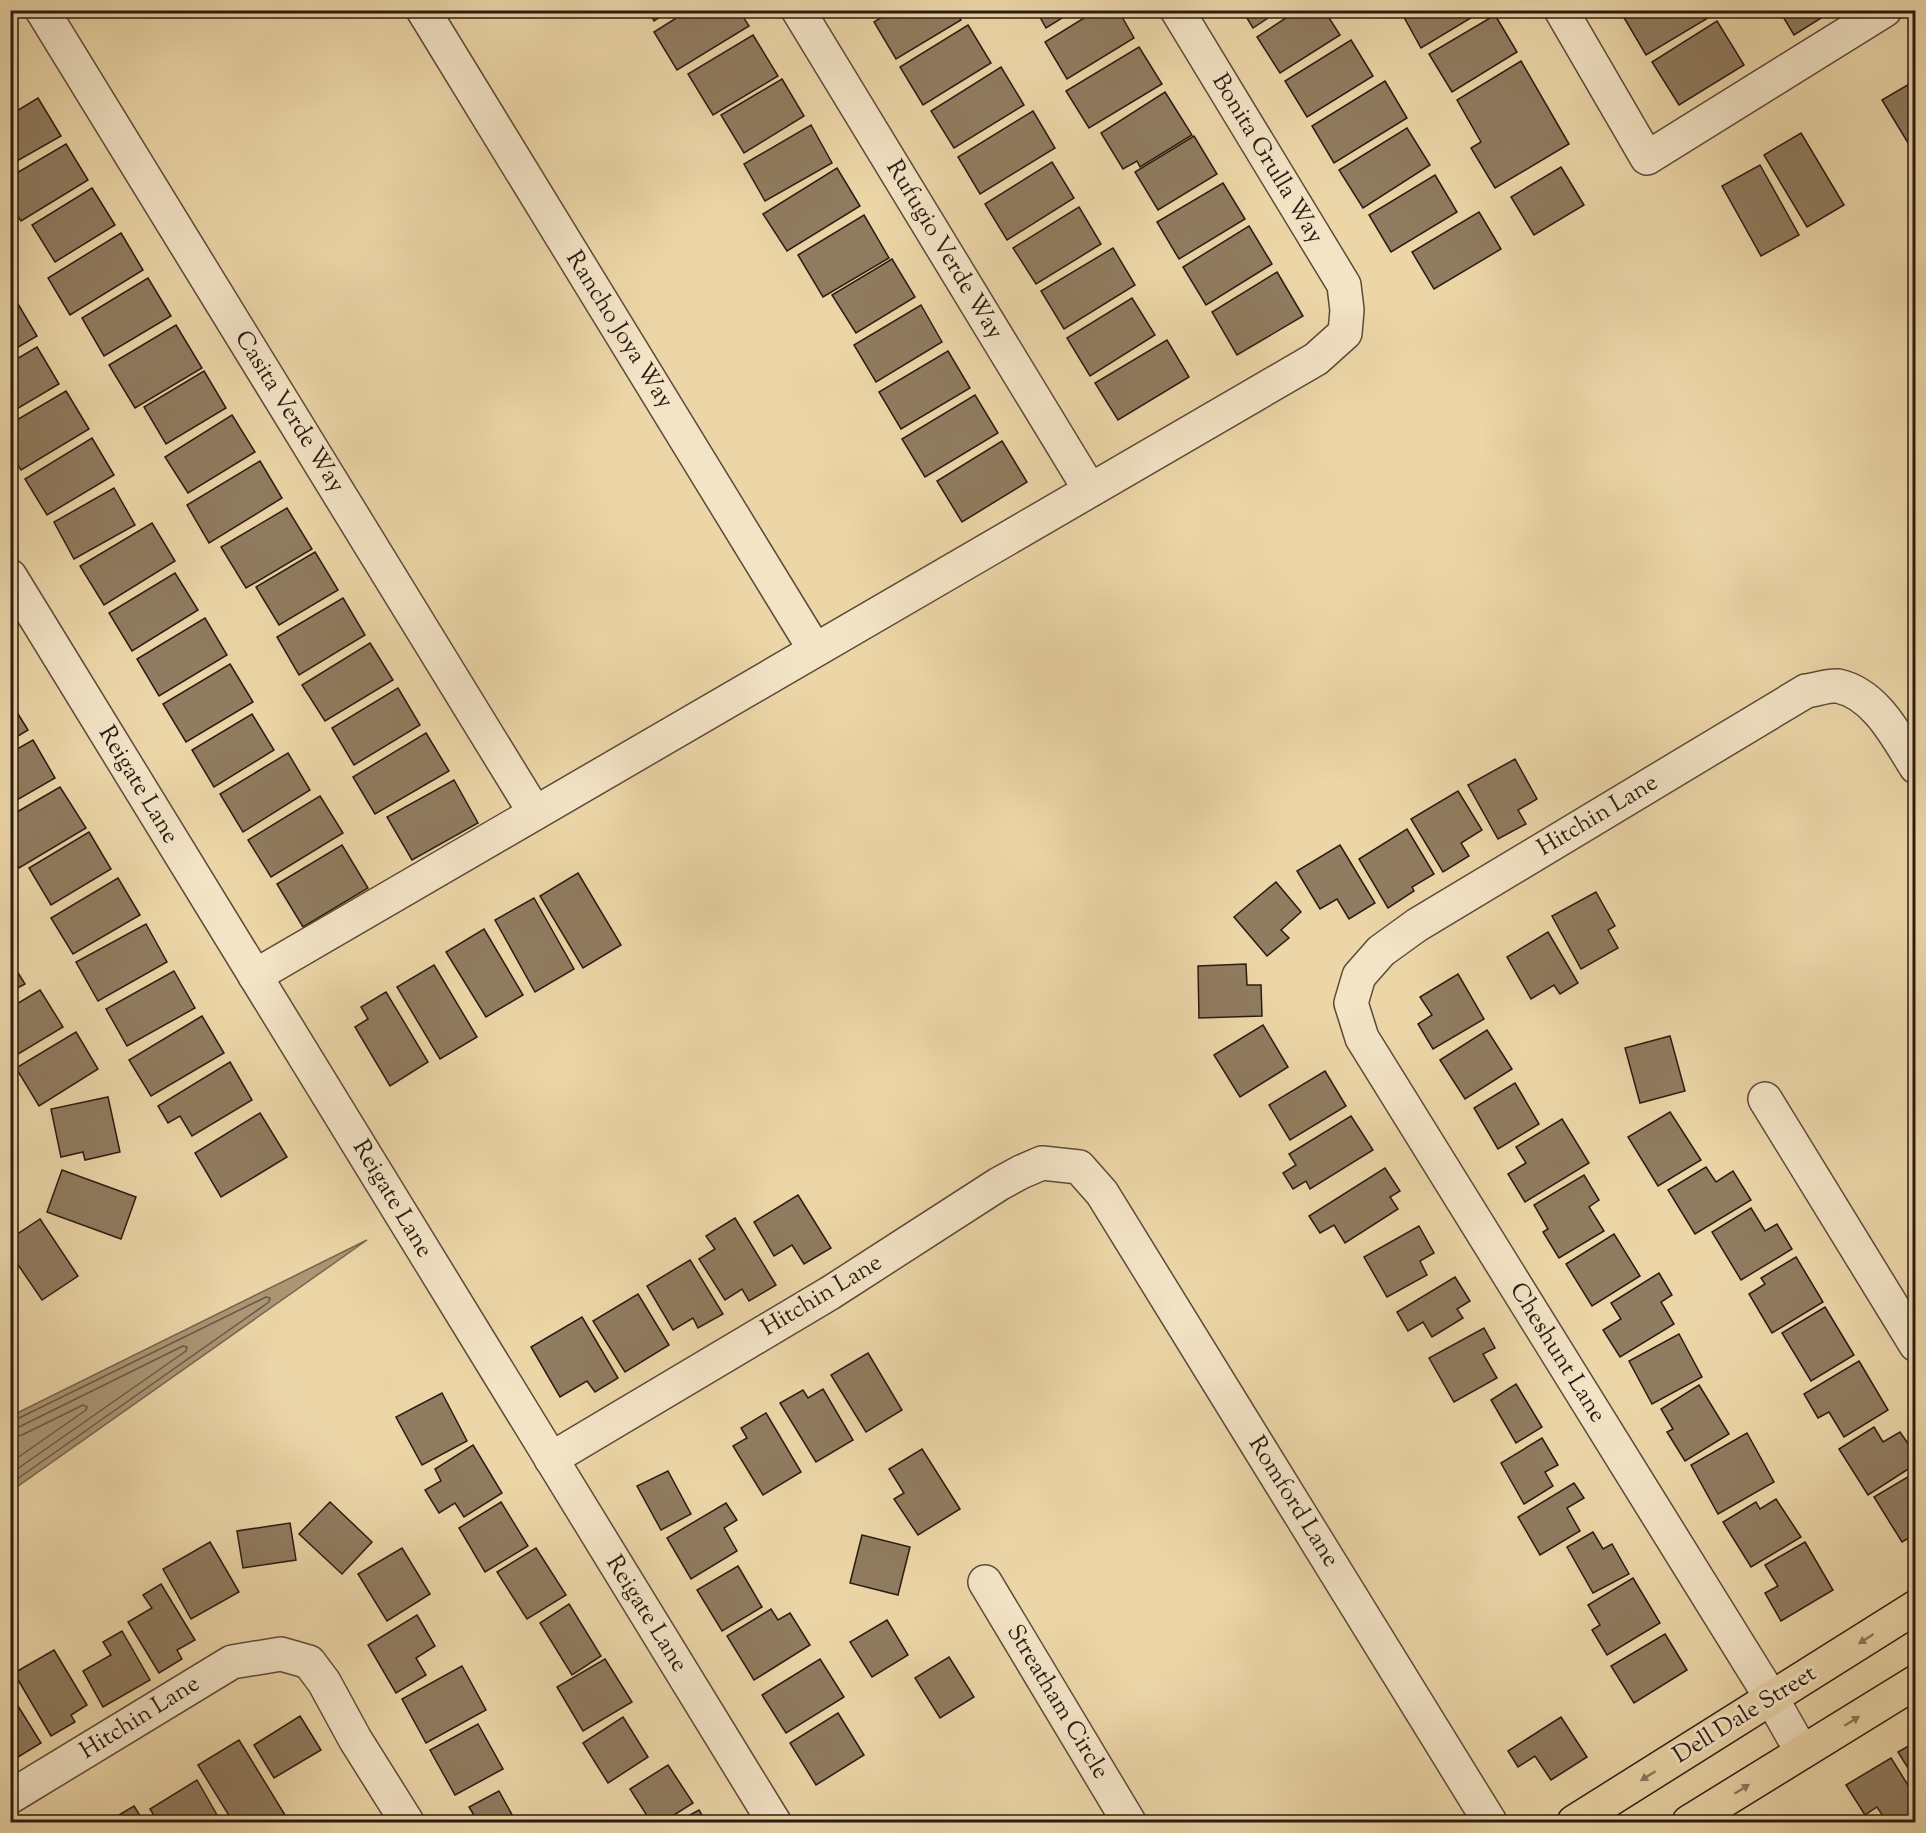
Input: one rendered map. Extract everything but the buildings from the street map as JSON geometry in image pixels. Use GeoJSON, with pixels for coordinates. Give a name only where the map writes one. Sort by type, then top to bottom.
{"type":"FeatureCollection","features":[{"type":"Feature","properties":{"kind":"main road","name":"Dell Dale Street"},"geometry":{"type":"LineString","coordinates":[[1574,1822],[1916,1607]]}},
{"type":"Feature","properties":{"kind":"main road"},"geometry":{"type":"LineString","coordinates":[[1689,1822],[1916,1682]]}},
{"type":"Feature","properties":{"kind":"street","name":"Casita Verde Way"},"geometry":{"type":"LineString","coordinates":[[42,10],[535,813]]}},
{"type":"Feature","properties":{"kind":"street","name":"Rancho Joya Way"},"geometry":{"type":"LineString","coordinates":[[423,10],[815,650]]}},
{"type":"Feature","properties":{"kind":"street","name":"Rufugio Verde Way"},"geometry":{"type":"LineString","coordinates":[[798,10],[1090,490]]}},
{"type":"Feature","properties":{"kind":"street","name":"Bonita Grulla Way"},"geometry":{"type":"LineString","coordinates":[[1090,490],[1316,359],[1345,333],[1347,310],[1344,285],[1177,10]]}},
{"type":"Feature","properties":{"kind":"street"},"geometry":{"type":"LineString","coordinates":[[1561,10],[1647,158],[1885,10]]}},
{"type":"Feature","properties":{"kind":"street"},"geometry":{"type":"LineString","coordinates":[[255,976],[1090,490]]}},
{"type":"Feature","properties":{"kind":"street","name":"Reigate Lane"},"geometry":{"type":"LineString","coordinates":[[10,576],[774,1822]]}},
{"type":"Feature","properties":{"kind":"street","name":"Hitchin Lane"},"geometry":{"type":"LineString","coordinates":[[1381,951],[1417,925],[1806,691],[1837,686],[1867,699],[1888,724],[1916,767]]}},
{"type":"Feature","properties":{"kind":"street","name":"Cheshunt Lane"},"geometry":{"type":"LineString","coordinates":[[1381,951],[1359,976],[1351,1003],[1362,1038],[1772,1699],[1802,1752]]}},
{"type":"Feature","properties":{"kind":"street"},"geometry":{"type":"LineString","coordinates":[[1765,1099],[1916,1345]]}},
{"type":"Feature","properties":{"kind":"street","name":"Hitchin Lane"},"geometry":{"type":"LineString","coordinates":[[551,1459],[830,1293],[1021,1172],[1042,1163],[1079,1167],[1094,1183]]}},
{"type":"Feature","properties":{"kind":"street","name":"Romford Lane"},"geometry":{"type":"LineString","coordinates":[[1094,1183],[1490,1822]]}},
{"type":"Feature","properties":{"kind":"street","name":"Streatham Circle"},"geometry":{"type":"LineString","coordinates":[[985,1582],[1129,1822]]}},
{"type":"Feature","properties":{"kind":"street","name":"Hitchin Lane"},"geometry":{"type":"LineString","coordinates":[[10,1797],[232,1662],[281,1654],[309,1662],[324,1682],[356,1740],[407,1822]]}},
{"type":"Feature","properties":{"kind":"water"},"geometry":{"type":"Polygon","coordinates":[[[367,1240],[11,1491],[11,1416],[367,1240]]]}}]}
